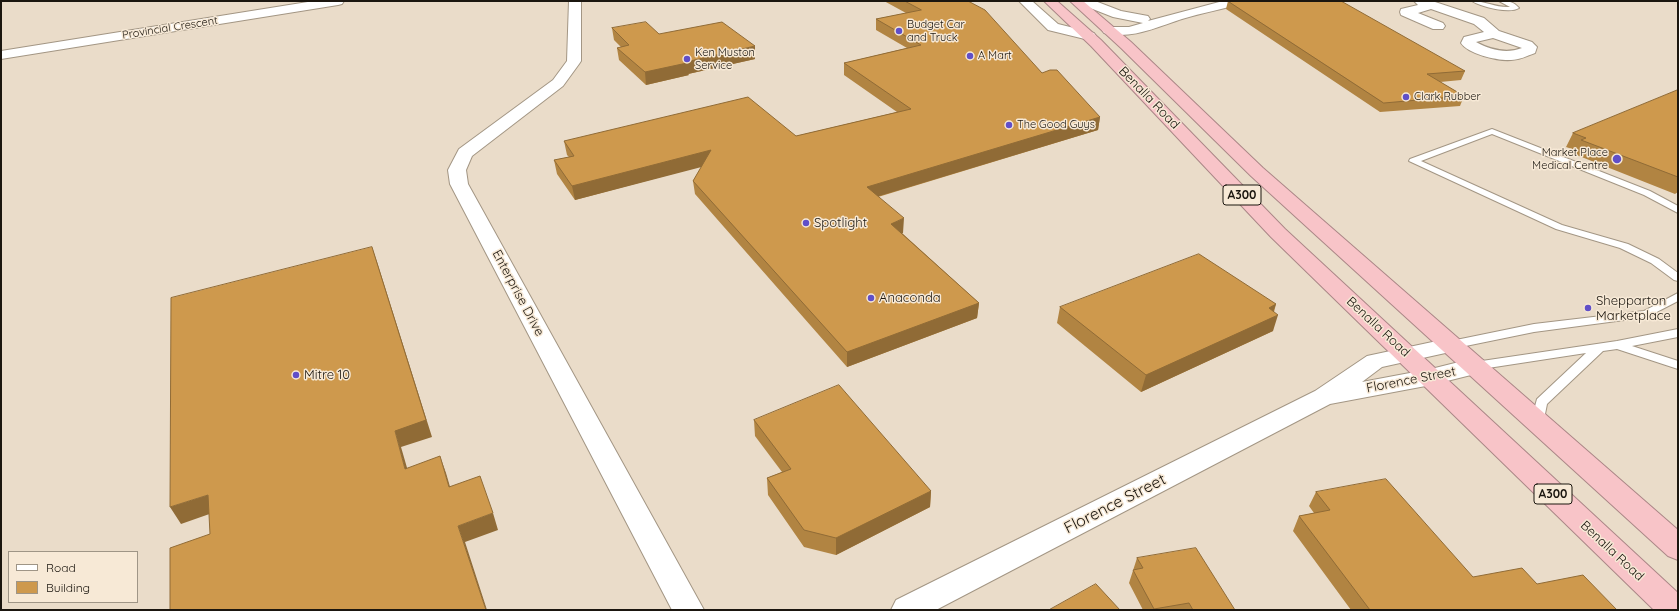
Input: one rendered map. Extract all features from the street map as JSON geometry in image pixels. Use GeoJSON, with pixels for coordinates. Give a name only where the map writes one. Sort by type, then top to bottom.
{"type":"FeatureCollection","features":[{"type":"Feature","properties":{"kind":"highway","name":"Benalla Road"},"geometry":{"type":"LineString","coordinates":[[1050,1],[1086,33],[1263,217],[1675,610]]}},
{"type":"Feature","properties":{"kind":"highway","name":"Benalla Road"},"geometry":{"type":"LineString","coordinates":[[1076,1],[1126,44],[1257,172],[1678,548]]}},
{"type":"Feature","properties":{"kind":"highway"},"geometry":{"type":"LineString","coordinates":[[1086,33],[1110,30]]}},
{"type":"Feature","properties":{"kind":"street","name":"Provincial Crescent"},"geometry":{"type":"LineString","coordinates":[[1,55],[338,1]]}},
{"type":"Feature","properties":{"kind":"street","name":"Enterprise Drive"},"geometry":{"type":"LineString","coordinates":[[575,1],[574,61],[558,83],[465,154],[457,170],[459,184],[688,610]]}},
{"type":"Feature","properties":{"kind":"street"},"geometry":{"type":"LineString","coordinates":[[1025,1],[1053,27],[1065,31],[1086,33]]}},
{"type":"Feature","properties":{"kind":"street"},"geometry":{"type":"LineString","coordinates":[[1084,1],[1118,14],[1143,19]]}},
{"type":"Feature","properties":{"kind":"street"},"geometry":{"type":"LineString","coordinates":[[1110,30],[1130,31],[1238,1]]}},
{"type":"Feature","properties":{"kind":"street"},"geometry":{"type":"LineString","coordinates":[[1438,26],[1406,12],[1426,3],[1479,21],[1494,34]]}},
{"type":"Feature","properties":{"kind":"street"},"geometry":{"type":"LineString","coordinates":[[1110,30],[1124,24],[1143,19],[1180,16]]}},
{"type":"Feature","properties":{"kind":"street"},"geometry":{"type":"LineString","coordinates":[[1126,44],[1180,16]]}},
{"type":"Feature","properties":{"kind":"street","name":"Florence Street"},"geometry":{"type":"LineString","coordinates":[[907,610],[1324,397],[1375,361],[1450,345]]}},
{"type":"Feature","properties":{"kind":"street","name":"Florence Street"},"geometry":{"type":"LineString","coordinates":[[1324,397],[1432,378],[1475,366]]}},
{"type":"Feature","properties":{"kind":"lane"},"geometry":{"type":"LineString","coordinates":[[1475,1],[1503,9],[1516,8],[1511,4],[1502,1]]}},
{"type":"Feature","properties":{"kind":"lane"},"geometry":{"type":"LineString","coordinates":[[1678,210],[1647,193],[1492,131],[1412,161],[1559,227],[1624,246],[1655,261],[1678,278]]}},
{"type":"Feature","properties":{"kind":"lane"},"geometry":{"type":"LineString","coordinates":[[1450,345],[1534,328],[1647,314],[1678,296]]}},
{"type":"Feature","properties":{"kind":"lane"},"geometry":{"type":"LineString","coordinates":[[1475,366],[1618,345],[1678,333]]}},
{"type":"Feature","properties":{"kind":"lane"},"geometry":{"type":"LineString","coordinates":[[1618,345],[1678,365]]}},
{"type":"Feature","properties":{"kind":"lane"},"geometry":{"type":"LineString","coordinates":[[1548,432],[1539,414],[1541,402],[1599,348]]}},
{"type":"Feature","properties":{"kind":"building"},"geometry":{"type":"Polygon","coordinates":[[[905,1],[968,1],[985,10],[1042,73],[1050,70],[1057,70],[1100,117],[867,187],[904,218],[891,224],[979,303],[847,352],[693,181],[711,150],[572,186],[554,160],[574,156],[564,141],[748,97],[796,136],[911,109],[844,63],[921,45],[876,19],[921,10],[905,1]]]}},
{"type":"Feature","properties":{"kind":"building"},"geometry":{"type":"Polygon","coordinates":[[[1228,1],[1341,1],[1465,71],[1427,74],[1464,96],[1384,103],[1228,1]]]}},
{"type":"Feature","properties":{"kind":"building"},"geometry":{"type":"Polygon","coordinates":[[[646,22],[659,34],[722,22],[755,46],[645,72],[617,48],[629,45],[612,28],[646,22]]]}},
{"type":"Feature","properties":{"kind":"building"},"geometry":{"type":"Polygon","coordinates":[[[1678,90],[1678,177],[1581,140],[1586,138],[1573,133],[1678,90]]]}},
{"type":"Feature","properties":{"kind":"building","name":"Mitre 10"},"geometry":{"type":"Polygon","coordinates":[[[372,247],[426,420],[395,431],[405,469],[440,456],[449,487],[480,476],[493,513],[458,526],[486,610],[170,610],[170,548],[210,534],[208,495],[170,507],[171,298],[372,247]]]}},
{"type":"Feature","properties":{"kind":"building"},"geometry":{"type":"Polygon","coordinates":[[[1199,254],[1276,304],[1269,308],[1278,315],[1146,375],[1060,307],[1199,254]]]}},
{"type":"Feature","properties":{"kind":"building"},"geometry":{"type":"Polygon","coordinates":[[[839,385],[931,491],[836,538],[804,530],[767,478],[791,469],[754,420],[839,385]]]}},
{"type":"Feature","properties":{"kind":"building"},"geometry":{"type":"Polygon","coordinates":[[[1386,479],[1473,577],[1522,568],[1537,584],[1583,575],[1617,610],[1370,610],[1299,516],[1330,510],[1316,492],[1386,479]]]}},
{"type":"Feature","properties":{"kind":"building"},"geometry":{"type":"Polygon","coordinates":[[[1196,548],[1235,610],[1193,610],[1189,603],[1154,609],[1133,570],[1143,568],[1137,558],[1196,548]]]}},
{"type":"Feature","properties":{"kind":"building"},"geometry":{"type":"Polygon","coordinates":[[[1096,584],[1120,610],[1049,610],[1096,584]]]}},
{"type":"Feature","properties":{"kind":"place","name":"Budget Car and Truck"},"geometry":{"type":"Point","coordinates":[899,31]}},
{"type":"Feature","properties":{"kind":"place","name":"A Mart"},"geometry":{"type":"Point","coordinates":[970,56]}},
{"type":"Feature","properties":{"kind":"place","name":"Ken Muston Service"},"geometry":{"type":"Point","coordinates":[687,59]}},
{"type":"Feature","properties":{"kind":"place","name":"Clark Rubber"},"geometry":{"type":"Point","coordinates":[1406,97]}},
{"type":"Feature","properties":{"kind":"place","name":"The Good Guys"},"geometry":{"type":"Point","coordinates":[1009,125]}},
{"type":"Feature","properties":{"kind":"place","name":"Market Place Medical Centre"},"geometry":{"type":"Point","coordinates":[1617,159]}},
{"type":"Feature","properties":{"kind":"place","name":"Spotlight"},"geometry":{"type":"Point","coordinates":[806,223]}},
{"type":"Feature","properties":{"kind":"place","name":"Anaconda"},"geometry":{"type":"Point","coordinates":[871,298]}},
{"type":"Feature","properties":{"kind":"place","name":"Shepparton Marketplace"},"geometry":{"type":"Point","coordinates":[1588,308]}},
{"type":"Feature","properties":{"kind":"place","name":"Mitre 10"},"geometry":{"type":"Point","coordinates":[296,375]}}]}
